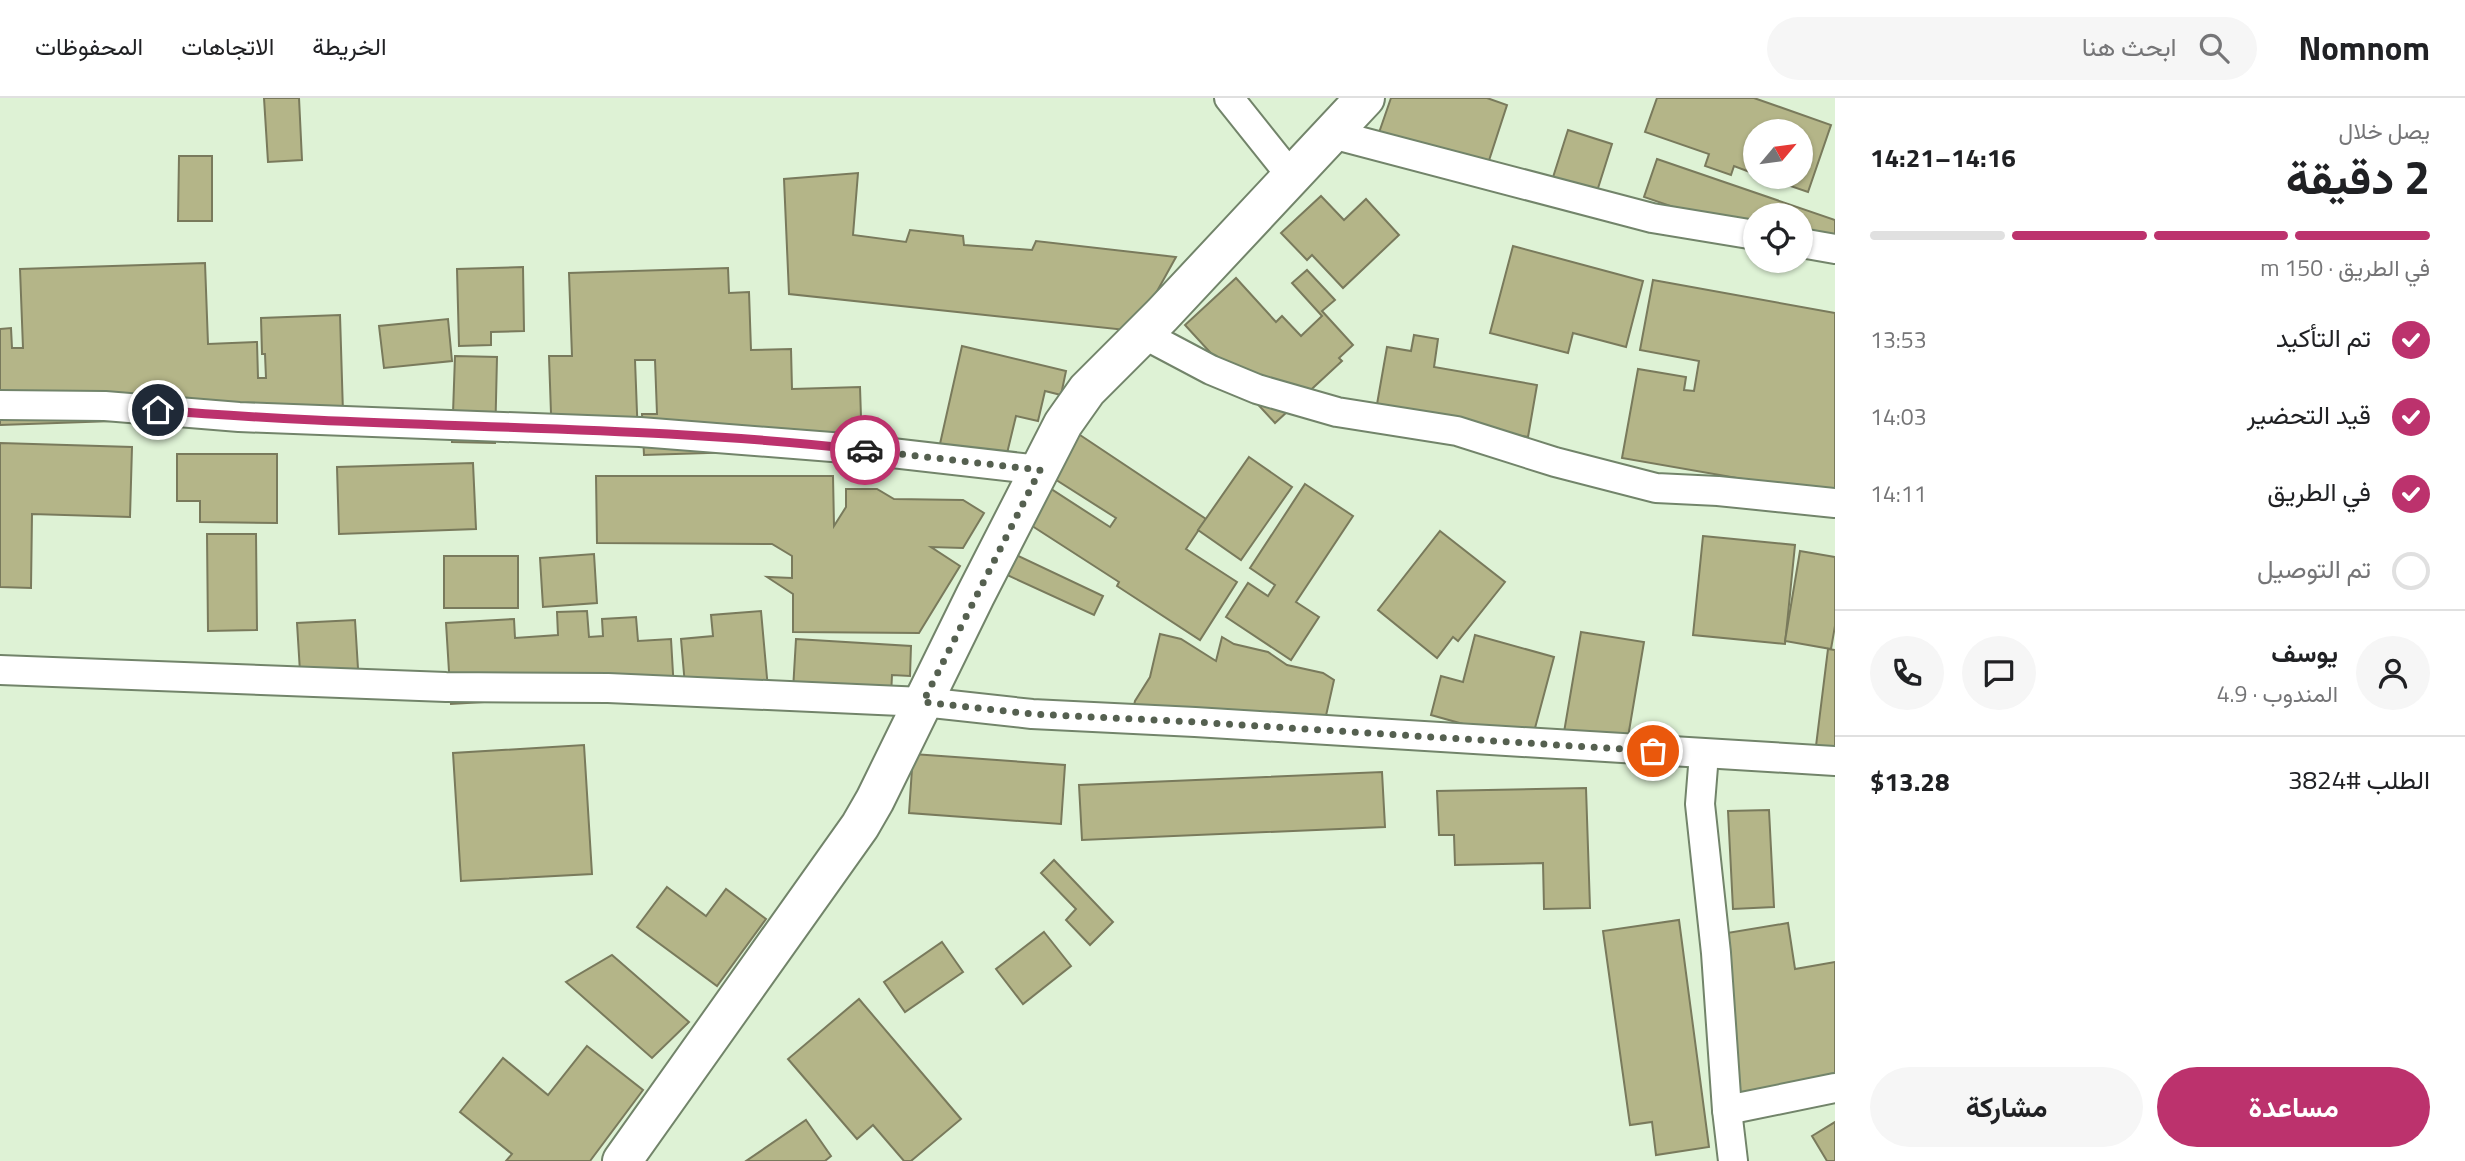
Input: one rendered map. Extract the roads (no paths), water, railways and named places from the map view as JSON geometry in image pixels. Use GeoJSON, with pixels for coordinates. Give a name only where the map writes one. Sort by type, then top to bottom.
{"type":"FeatureCollection","features":[{"type":"Feature","properties":{"kind":"street"},"geometry":{"type":"LineString","coordinates":[[1229,98],[1292,177]]}},
{"type":"Feature","properties":{"kind":"street"},"geometry":{"type":"LineString","coordinates":[[622,1161],[876,800],[1063,424],[1087,390],[1365,98]]}},
{"type":"Feature","properties":{"kind":"street"},"geometry":{"type":"LineString","coordinates":[[1332,134],[1651,218],[1743,233]]}},
{"type":"Feature","properties":{"kind":"street"},"geometry":{"type":"LineString","coordinates":[[1813,245],[1835,249]]}},
{"type":"Feature","properties":{"kind":"street"},"geometry":{"type":"LineString","coordinates":[[1143,334],[1211,370],[1257,389],[1337,412],[1457,431],[1555,462],[1656,488],[1718,491],[1835,503]]}},
{"type":"Feature","properties":{"kind":"street"},"geometry":{"type":"LineString","coordinates":[[0,405],[105,405],[239,416],[640,432],[857,449],[1040,470]]}},
{"type":"Feature","properties":{"kind":"street"},"geometry":{"type":"LineString","coordinates":[[0,670],[420,686],[608,688],[923,702],[1032,714],[1835,761]]}},
{"type":"Feature","properties":{"kind":"street"},"geometry":{"type":"LineString","coordinates":[[1704,754],[1700,804],[1716,953],[1733,1161]]}},
{"type":"Feature","properties":{"kind":"street"},"geometry":{"type":"LineString","coordinates":[[1727,1111],[1835,1088]]}}]}
